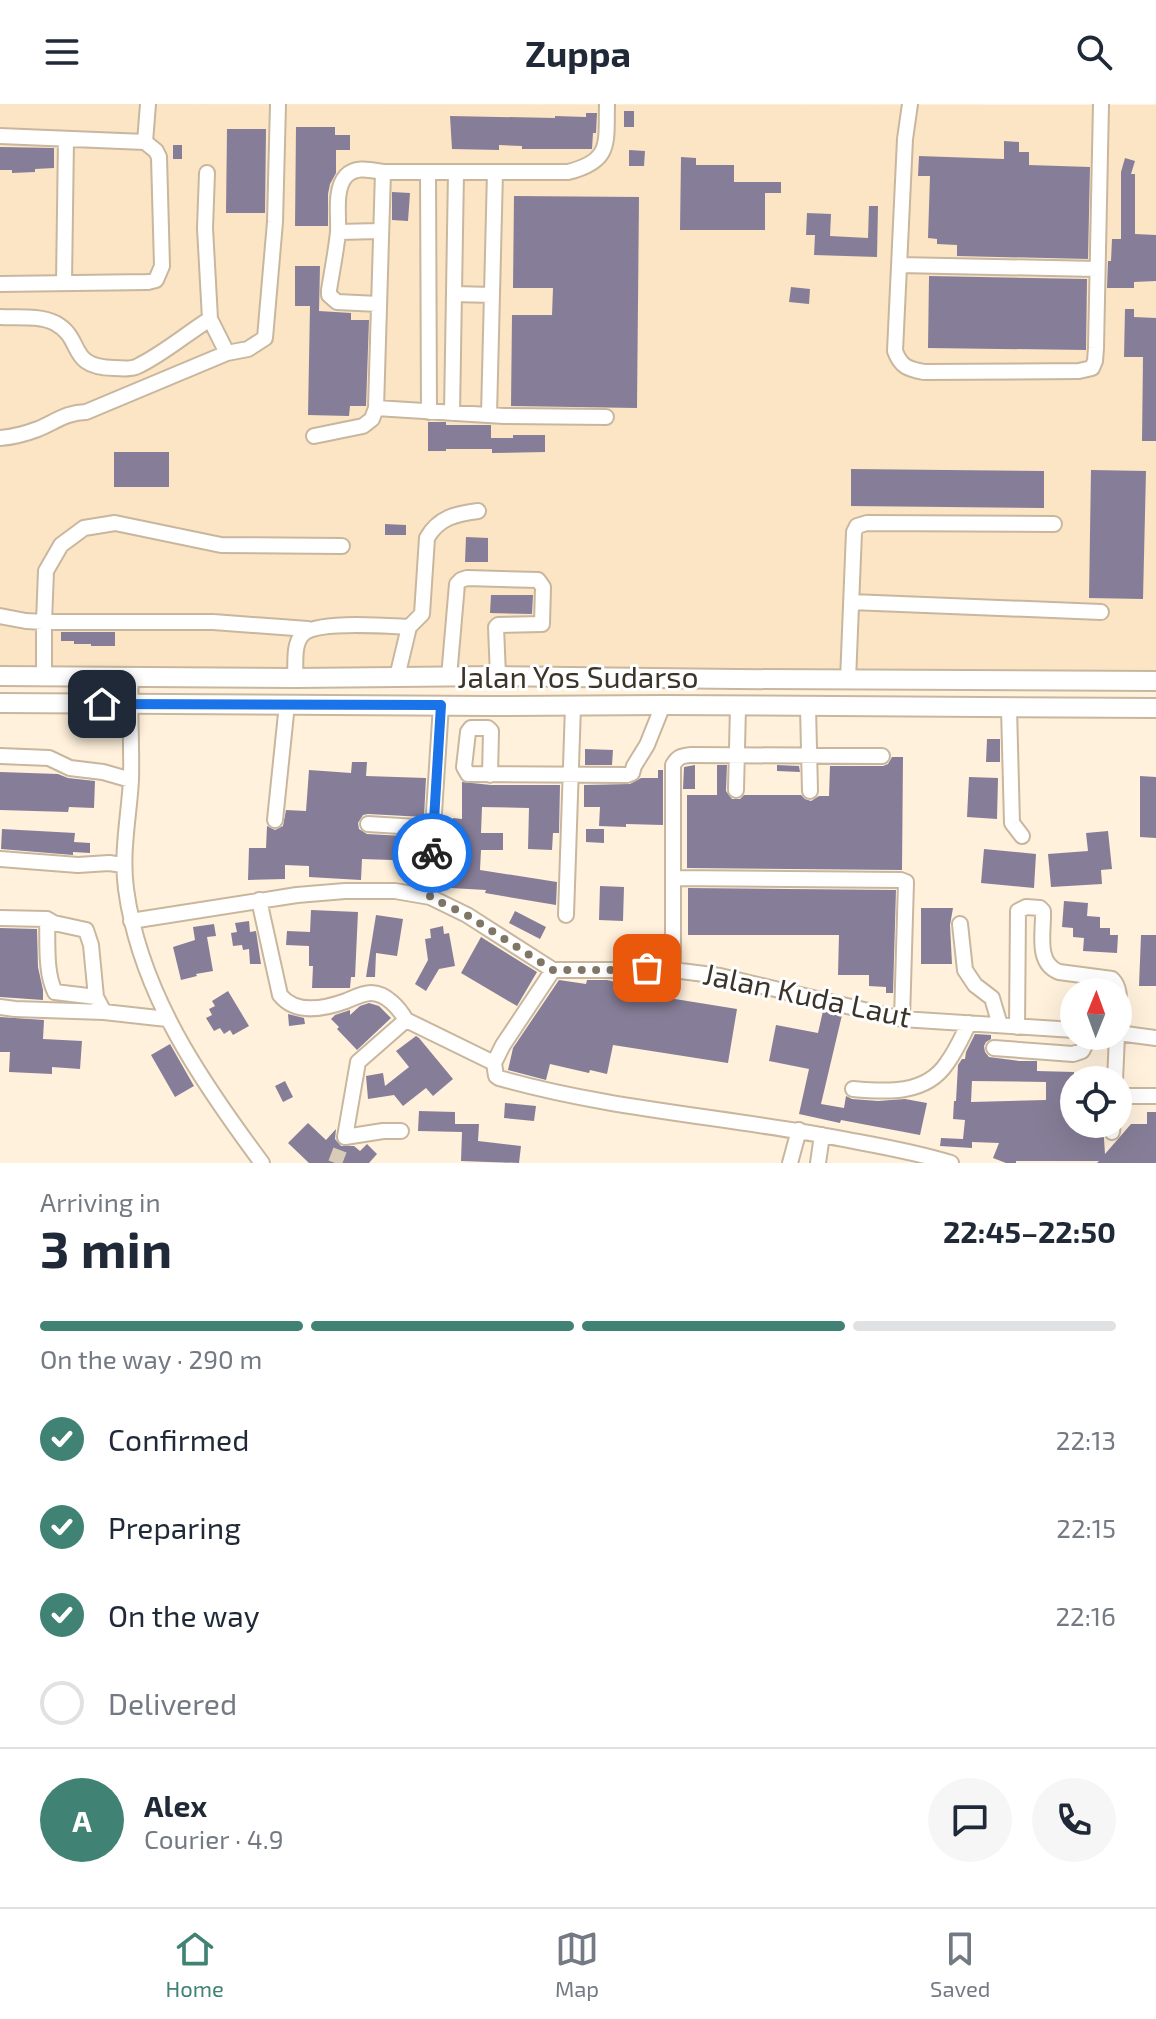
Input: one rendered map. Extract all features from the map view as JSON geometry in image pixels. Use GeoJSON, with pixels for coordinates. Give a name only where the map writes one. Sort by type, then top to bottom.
{"type":"FeatureCollection","features":[{"type":"Feature","properties":{"kind":"main road","name":"Jalan Yos Sudarso"},"geometry":{"type":"LineString","coordinates":[[0,676],[1156,681]]}},
{"type":"Feature","properties":{"kind":"main road","name":"Jalan Yos Sudarso"},"geometry":{"type":"LineString","coordinates":[[0,703],[1156,708]]}},
{"type":"Feature","properties":{"kind":"street"},"geometry":{"type":"LineString","coordinates":[[145,142],[148,104]]}},
{"type":"Feature","properties":{"kind":"street"},"geometry":{"type":"LineString","coordinates":[[0,438],[39,428],[67,414],[86,412],[227,353],[248,349],[265,338],[275,222],[278,104]]}},
{"type":"Feature","properties":{"kind":"street"},"geometry":{"type":"LineString","coordinates":[[378,304],[337,302],[329,295],[338,232],[339,193],[347,174],[357,169],[383,172],[568,172],[586,167],[600,157],[606,143],[607,104]]}},
{"type":"Feature","properties":{"kind":"street"},"geometry":{"type":"LineString","coordinates":[[910,104],[905,139],[895,351],[903,366],[924,372],[1079,371],[1092,368],[1096,348],[1101,104]]}},
{"type":"Feature","properties":{"kind":"street"},"geometry":{"type":"LineString","coordinates":[[0,136],[145,142],[159,157],[162,266],[156,280],[148,282],[0,284]]}},
{"type":"Feature","properties":{"kind":"street"},"geometry":{"type":"LineString","coordinates":[[64,283],[66,139]]}},
{"type":"Feature","properties":{"kind":"street"},"geometry":{"type":"LineString","coordinates":[[314,436],[363,426],[372,419],[376,408],[383,172]]}},
{"type":"Feature","properties":{"kind":"street"},"geometry":{"type":"LineString","coordinates":[[428,172],[429,412]]}},
{"type":"Feature","properties":{"kind":"street"},"geometry":{"type":"LineString","coordinates":[[452,413],[456,172]]}},
{"type":"Feature","properties":{"kind":"street"},"geometry":{"type":"LineString","coordinates":[[489,415],[495,172]]}},
{"type":"Feature","properties":{"kind":"street"},"geometry":{"type":"LineString","coordinates":[[207,173],[205,228],[210,319],[227,353]]}},
{"type":"Feature","properties":{"kind":"street"},"geometry":{"type":"LineString","coordinates":[[338,232],[380,231]]}},
{"type":"Feature","properties":{"kind":"street"},"geometry":{"type":"LineString","coordinates":[[899,265],[1097,269]]}},
{"type":"Feature","properties":{"kind":"street"},"geometry":{"type":"LineString","coordinates":[[454,294],[492,295]]}},
{"type":"Feature","properties":{"kind":"street"},"geometry":{"type":"LineString","coordinates":[[0,317],[36,318],[55,323],[68,334],[87,364],[97,368],[135,369],[210,319]]}},
{"type":"Feature","properties":{"kind":"street"},"geometry":{"type":"LineString","coordinates":[[376,408],[489,415],[606,417]]}},
{"type":"Feature","properties":{"kind":"street"},"geometry":{"type":"LineString","coordinates":[[397,677],[409,627],[422,614],[427,538],[433,528],[445,519],[478,511]]}},
{"type":"Feature","properties":{"kind":"street"},"geometry":{"type":"LineString","coordinates":[[44,675],[46,571],[61,545],[84,528],[115,523],[221,545],[342,546]]}},
{"type":"Feature","properties":{"kind":"street"},"geometry":{"type":"LineString","coordinates":[[848,680],[854,532],[857,526],[861,523],[1054,524]]}},
{"type":"Feature","properties":{"kind":"street"},"geometry":{"type":"LineString","coordinates":[[449,677],[457,584],[467,578],[538,580],[543,587],[542,624],[496,627],[498,676]]}},
{"type":"Feature","properties":{"kind":"street"},"geometry":{"type":"LineString","coordinates":[[851,602],[1101,612]]}},
{"type":"Feature","properties":{"kind":"street"},"geometry":{"type":"LineString","coordinates":[[0,616],[44,622],[213,622],[308,629],[358,624],[409,627]]}},
{"type":"Feature","properties":{"kind":"street"},"geometry":{"type":"LineString","coordinates":[[295,678],[297,645],[308,629]]}},
{"type":"Feature","properties":{"kind":"street"},"geometry":{"type":"LineString","coordinates":[[131,676],[131,780],[123,865],[131,921],[167,1019],[205,1081],[262,1163]]}},
{"type":"Feature","properties":{"kind":"street"},"geometry":{"type":"LineString","coordinates":[[275,820],[287,704]]}},
{"type":"Feature","properties":{"kind":"street"},"geometry":{"type":"LineString","coordinates":[[430,897],[441,705]]}},
{"type":"Feature","properties":{"kind":"street"},"geometry":{"type":"LineString","coordinates":[[490,729],[469,729],[464,767],[468,774],[627,775],[632,773],[647,745],[663,705]]}},
{"type":"Feature","properties":{"kind":"street"},"geometry":{"type":"LineString","coordinates":[[489,706],[492,734],[490,775]]}},
{"type":"Feature","properties":{"kind":"street"},"geometry":{"type":"LineString","coordinates":[[566,915],[573,706]]}},
{"type":"Feature","properties":{"kind":"street"},"geometry":{"type":"LineString","coordinates":[[736,790],[738,707]]}},
{"type":"Feature","properties":{"kind":"street"},"geometry":{"type":"LineString","coordinates":[[808,707],[810,791]]}},
{"type":"Feature","properties":{"kind":"street"},"geometry":{"type":"LineString","coordinates":[[1009,708],[1012,823],[1022,836]]}},
{"type":"Feature","properties":{"kind":"street"},"geometry":{"type":"LineString","coordinates":[[0,756],[49,758],[70,768],[103,772],[131,780]]}},
{"type":"Feature","properties":{"kind":"street"},"geometry":{"type":"LineString","coordinates":[[673,970],[673,765],[681,756],[882,756]]}},
{"type":"Feature","properties":{"kind":"street"},"geometry":{"type":"LineString","coordinates":[[368,824],[433,828]]}},
{"type":"Feature","properties":{"kind":"street"},"geometry":{"type":"LineString","coordinates":[[0,859],[123,865]]}},
{"type":"Feature","properties":{"kind":"street"},"geometry":{"type":"LineString","coordinates":[[673,878],[906,882],[902,1019]]}},
{"type":"Feature","properties":{"kind":"street"},"geometry":{"type":"LineString","coordinates":[[131,921],[259,900],[345,891],[395,891],[430,897],[467,915],[553,970],[503,1045],[494,1063],[499,1078],[606,1102],[799,1130],[951,1163]]}},
{"type":"Feature","properties":{"kind":"street"},"geometry":{"type":"LineString","coordinates":[[259,900],[280,995],[287,1003],[296,1008],[329,1007],[371,993],[380,995],[398,1007],[406,1020],[494,1063]]}},
{"type":"Feature","properties":{"kind":"street"},"geometry":{"type":"LineString","coordinates":[[1017,1027],[1018,911],[1026,907],[1043,911],[1043,954],[1051,969],[1104,978]]}},
{"type":"Feature","properties":{"kind":"street"},"geometry":{"type":"LineString","coordinates":[[0,918],[47,919],[86,930],[91,945],[96,997],[104,1012]]}},
{"type":"Feature","properties":{"kind":"street"},"geometry":{"type":"LineString","coordinates":[[47,919],[49,969],[55,992],[96,997]]}},
{"type":"Feature","properties":{"kind":"street"},"geometry":{"type":"LineString","coordinates":[[960,924],[965,970],[975,985],[992,998],[1000,1025]]}},
{"type":"Feature","properties":{"kind":"street","name":"Jalan Kuda Laut"},"geometry":{"type":"LineString","coordinates":[[553,970],[673,970],[720,976],[902,1019],[1060,1029]]}},
{"type":"Feature","properties":{"kind":"street"},"geometry":{"type":"LineString","coordinates":[[8,1008],[104,1012],[167,1019]]}},
{"type":"Feature","properties":{"kind":"street"},"geometry":{"type":"LineString","coordinates":[[401,1131],[345,1137],[358,1062],[406,1020]]}},
{"type":"Feature","properties":{"kind":"street"},"geometry":{"type":"LineString","coordinates":[[853,1089],[882,1091],[908,1089],[923,1084],[946,1065],[969,1023]]}},
{"type":"Feature","properties":{"kind":"street"},"geometry":{"type":"LineString","coordinates":[[1132,1036],[1156,1038]]}},
{"type":"Feature","properties":{"kind":"street"},"geometry":{"type":"LineString","coordinates":[[994,1048],[1073,1054],[1083,1050]]}},
{"type":"Feature","properties":{"kind":"street"},"geometry":{"type":"LineString","coordinates":[[1132,1096],[1156,1096]]}},
{"type":"Feature","properties":{"kind":"street"},"geometry":{"type":"LineString","coordinates":[[790,1163],[799,1130]]}},
{"type":"Feature","properties":{"kind":"street"},"geometry":{"type":"LineString","coordinates":[[818,1163],[822,1135]]}},
{"type":"Feature","properties":{"kind":"shaded area"},"geometry":{"type":"Polygon","coordinates":[[[0,104],[1156,105],[1156,674],[0,671],[0,104]]]}},
{"type":"Feature","properties":{"kind":"building"},"geometry":{"type":"Polygon","coordinates":[[[624,111],[634,111],[634,127],[624,127],[624,111]]]}},
{"type":"Feature","properties":{"kind":"building"},"geometry":{"type":"Polygon","coordinates":[[[586,113],[597,113],[592,149],[522,149],[522,146],[499,145],[499,150],[452,149],[450,116],[555,118],[586,117],[586,113]]]}},
{"type":"Feature","properties":{"kind":"building"},"geometry":{"type":"Polygon","coordinates":[[[296,127],[335,127],[335,135],[350,135],[350,150],[336,150],[336,173],[328,194],[328,226],[295,226],[296,127]]]}},
{"type":"Feature","properties":{"kind":"building"},"geometry":{"type":"Polygon","coordinates":[[[227,129],[266,129],[265,213],[226,213],[227,129]]]}},
{"type":"Feature","properties":{"kind":"building"},"geometry":{"type":"Polygon","coordinates":[[[1004,141],[1019,142],[1019,152],[1029,152],[1029,165],[1090,167],[1088,259],[957,256],[957,245],[937,244],[937,239],[928,238],[930,176],[918,176],[919,156],[1004,159],[1004,141]]]}},
{"type":"Feature","properties":{"kind":"building"},"geometry":{"type":"Polygon","coordinates":[[[173,145],[182,145],[182,159],[173,159],[173,145]]]}},
{"type":"Feature","properties":{"kind":"building"},"geometry":{"type":"Polygon","coordinates":[[[0,147],[54,148],[54,168],[12,173],[12,170],[0,170],[0,147]]]}},
{"type":"Feature","properties":{"kind":"building"},"geometry":{"type":"Polygon","coordinates":[[[629,150],[645,151],[644,166],[629,166],[629,150]]]}},
{"type":"Feature","properties":{"kind":"building"},"geometry":{"type":"Polygon","coordinates":[[[681,157],[696,158],[696,165],[734,165],[734,182],[781,182],[781,193],[765,193],[765,230],[680,230],[681,157]]]}},
{"type":"Feature","properties":{"kind":"building"},"geometry":{"type":"Polygon","coordinates":[[[1125,158],[1135,161],[1131,174],[1135,174],[1135,234],[1156,235],[1156,281],[1134,282],[1134,288],[1107,288],[1112,239],[1121,239],[1121,172],[1125,158]]]}},
{"type":"Feature","properties":{"kind":"building"},"geometry":{"type":"Polygon","coordinates":[[[392,192],[410,193],[408,221],[392,220],[392,192]]]}},
{"type":"Feature","properties":{"kind":"building"},"geometry":{"type":"Polygon","coordinates":[[[514,196],[639,197],[637,408],[511,406],[512,315],[552,315],[553,288],[513,288],[514,196]]]}},
{"type":"Feature","properties":{"kind":"building"},"geometry":{"type":"Polygon","coordinates":[[[869,206],[878,206],[877,257],[814,255],[815,235],[806,235],[807,213],[831,214],[830,236],[868,238],[869,206]]]}},
{"type":"Feature","properties":{"kind":"building"},"geometry":{"type":"Polygon","coordinates":[[[295,266],[320,266],[319,311],[351,313],[351,320],[369,320],[366,406],[350,406],[349,416],[308,415],[310,306],[295,306],[295,266]]]}},
{"type":"Feature","properties":{"kind":"building"},"geometry":{"type":"Polygon","coordinates":[[[929,276],[1087,279],[1086,350],[928,348],[929,276]]]}},
{"type":"Feature","properties":{"kind":"building"},"geometry":{"type":"Polygon","coordinates":[[[791,287],[810,289],[809,304],[789,302],[791,287]]]}},
{"type":"Feature","properties":{"kind":"building"},"geometry":{"type":"Polygon","coordinates":[[[1125,309],[1134,309],[1134,317],[1156,318],[1156,441],[1142,441],[1143,357],[1124,357],[1125,309]]]}},
{"type":"Feature","properties":{"kind":"building"},"geometry":{"type":"Polygon","coordinates":[[[428,422],[491,425],[491,438],[545,435],[545,452],[492,453],[492,449],[428,451],[428,422]]]}},
{"type":"Feature","properties":{"kind":"building"},"geometry":{"type":"Polygon","coordinates":[[[114,452],[169,452],[169,487],[114,487],[114,452]]]}},
{"type":"Feature","properties":{"kind":"building"},"geometry":{"type":"Polygon","coordinates":[[[851,469],[1044,471],[1044,508],[851,506],[851,469]]]}},
{"type":"Feature","properties":{"kind":"building"},"geometry":{"type":"Polygon","coordinates":[[[1091,470],[1146,471],[1143,599],[1089,598],[1091,470]]]}},
{"type":"Feature","properties":{"kind":"building"},"geometry":{"type":"Polygon","coordinates":[[[385,524],[406,525],[406,535],[385,535],[385,524]]]}},
{"type":"Feature","properties":{"kind":"building"},"geometry":{"type":"Polygon","coordinates":[[[466,537],[488,538],[488,562],[465,562],[466,537]]]}},
{"type":"Feature","properties":{"kind":"building"},"geometry":{"type":"Polygon","coordinates":[[[491,595],[533,595],[532,614],[490,613],[491,595]]]}},
{"type":"Feature","properties":{"kind":"building"},"geometry":{"type":"Polygon","coordinates":[[[61,632],[115,632],[115,646],[61,641],[61,632]]]}},
{"type":"Feature","properties":{"kind":"building"},"geometry":{"type":"Polygon","coordinates":[[[987,739],[1000,739],[1000,762],[986,762],[987,739]]]}},
{"type":"Feature","properties":{"kind":"building"},"geometry":{"type":"Polygon","coordinates":[[[585,749],[613,750],[612,765],[585,765],[585,749]]]}},
{"type":"Feature","properties":{"kind":"building"},"geometry":{"type":"Polygon","coordinates":[[[892,757],[903,757],[902,870],[687,868],[687,795],[717,795],[717,765],[727,765],[726,791],[732,799],[740,799],[744,795],[801,795],[811,801],[819,796],[829,796],[830,766],[883,766],[892,757]]]}},
{"type":"Feature","properties":{"kind":"building"},"geometry":{"type":"Polygon","coordinates":[[[352,762],[367,762],[366,776],[426,778],[424,817],[368,814],[363,815],[358,823],[359,829],[367,834],[423,837],[422,861],[362,859],[361,880],[309,877],[309,866],[285,865],[285,879],[248,880],[249,848],[266,848],[267,826],[275,830],[283,826],[286,810],[306,811],[309,770],[351,773],[352,762]]]}},
{"type":"Feature","properties":{"kind":"building"},"geometry":{"type":"Polygon","coordinates":[[[695,765],[695,789],[683,789],[684,767],[695,765]]]}},
{"type":"Feature","properties":{"kind":"building"},"geometry":{"type":"Polygon","coordinates":[[[777,765],[799,766],[800,772],[777,771],[777,765]]]}},
{"type":"Feature","properties":{"kind":"building"},"geometry":{"type":"Polygon","coordinates":[[[658,770],[663,770],[663,825],[599,826],[600,807],[584,807],[584,785],[630,784],[641,778],[658,778],[658,770]]]}},
{"type":"Feature","properties":{"kind":"building"},"geometry":{"type":"Polygon","coordinates":[[[0,772],[58,774],[95,781],[94,808],[69,807],[68,812],[0,810],[0,772]]]}},
{"type":"Feature","properties":{"kind":"building"},"geometry":{"type":"Polygon","coordinates":[[[1140,776],[1156,777],[1156,838],[1140,837],[1140,776]]]}},
{"type":"Feature","properties":{"kind":"building"},"geometry":{"type":"Polygon","coordinates":[[[969,777],[998,778],[997,819],[967,817],[969,777]]]}},
{"type":"Feature","properties":{"kind":"building"},"geometry":{"type":"Polygon","coordinates":[[[462,782],[560,785],[559,833],[553,833],[552,850],[528,849],[529,808],[482,807],[481,833],[503,833],[503,850],[481,850],[480,870],[557,882],[556,905],[485,893],[486,890],[451,888],[453,818],[462,819],[462,782]]]}},
{"type":"Feature","properties":{"kind":"building"},"geometry":{"type":"Polygon","coordinates":[[[2,829],[75,833],[74,842],[90,843],[90,853],[73,852],[73,855],[1,849],[2,829]]]}},
{"type":"Feature","properties":{"kind":"building"},"geometry":{"type":"Polygon","coordinates":[[[586,829],[604,829],[604,843],[586,842],[586,829]]]}},
{"type":"Feature","properties":{"kind":"building"},"geometry":{"type":"Polygon","coordinates":[[[1108,831],[1112,869],[1101,870],[1102,884],[1051,887],[1048,854],[1088,851],[1086,833],[1108,831]]]}},
{"type":"Feature","properties":{"kind":"building"},"geometry":{"type":"Polygon","coordinates":[[[984,849],[1036,854],[1034,888],[981,883],[984,849]]]}},
{"type":"Feature","properties":{"kind":"building"},"geometry":{"type":"Polygon","coordinates":[[[600,886],[624,887],[623,921],[599,920],[600,886]]]}},
{"type":"Feature","properties":{"kind":"building"},"geometry":{"type":"Polygon","coordinates":[[[688,888],[896,890],[893,993],[886,993],[886,987],[869,986],[869,975],[838,975],[839,935],[688,935],[688,888]]]}},
{"type":"Feature","properties":{"kind":"building"},"geometry":{"type":"Polygon","coordinates":[[[1064,901],[1088,903],[1087,916],[1100,917],[1100,928],[1110,928],[1110,935],[1118,935],[1117,953],[1083,951],[1084,938],[1073,937],[1073,928],[1062,927],[1064,901]]]}},
{"type":"Feature","properties":{"kind":"building"},"geometry":{"type":"Polygon","coordinates":[[[921,908],[953,908],[950,925],[952,964],[921,964],[921,908]]]}},
{"type":"Feature","properties":{"kind":"building"},"geometry":{"type":"Polygon","coordinates":[[[311,910],[358,912],[355,977],[351,977],[350,988],[312,988],[313,966],[309,966],[309,946],[286,945],[287,931],[310,932],[311,910]]]}},
{"type":"Feature","properties":{"kind":"building"},"geometry":{"type":"Polygon","coordinates":[[[515,911],[546,927],[540,939],[509,923],[515,911]]]}},
{"type":"Feature","properties":{"kind":"building"},"geometry":{"type":"Polygon","coordinates":[[[376,915],[403,919],[397,956],[376,953],[375,977],[366,977],[376,915]]]}},
{"type":"Feature","properties":{"kind":"building"},"geometry":{"type":"Polygon","coordinates":[[[249,921],[250,932],[256,931],[261,964],[250,964],[249,949],[243,950],[242,945],[233,946],[231,933],[237,932],[235,923],[249,921]]]}},
{"type":"Feature","properties":{"kind":"building"},"geometry":{"type":"Polygon","coordinates":[[[214,924],[216,936],[207,937],[213,971],[181,980],[173,947],[195,940],[193,927],[214,924]]]}},
{"type":"Feature","properties":{"kind":"building"},"geometry":{"type":"Polygon","coordinates":[[[443,926],[444,934],[449,933],[455,966],[439,969],[426,991],[415,984],[428,960],[425,939],[431,938],[430,929],[443,926]]]}},
{"type":"Feature","properties":{"kind":"building"},"geometry":{"type":"Polygon","coordinates":[[[0,928],[37,929],[43,1000],[0,997],[0,928]]]}},
{"type":"Feature","properties":{"kind":"building"},"geometry":{"type":"Polygon","coordinates":[[[1141,935],[1156,935],[1156,986],[1139,986],[1141,935]]]}},
{"type":"Feature","properties":{"kind":"building"},"geometry":{"type":"Polygon","coordinates":[[[481,937],[537,972],[517,1006],[461,973],[481,937]]]}},
{"type":"Feature","properties":{"kind":"building"},"geometry":{"type":"Polygon","coordinates":[[[559,980],[586,984],[587,980],[607,980],[615,982],[613,989],[737,1009],[728,1063],[613,1045],[607,1074],[550,1064],[546,1080],[508,1070],[513,1048],[559,980]]]}},
{"type":"Feature","properties":{"kind":"building"},"geometry":{"type":"Polygon","coordinates":[[[228,991],[249,1026],[233,1035],[230,1030],[224,1034],[220,1028],[214,1031],[206,1018],[212,1015],[209,1009],[215,1006],[212,1001],[228,991]]]}},
{"type":"Feature","properties":{"kind":"building"},"geometry":{"type":"Polygon","coordinates":[[[369,1003],[379,1006],[391,1018],[357,1050],[331,1019],[350,1010],[350,1015],[369,1003]]]}},
{"type":"Feature","properties":{"kind":"building"},"geometry":{"type":"Polygon","coordinates":[[[823,1011],[842,1015],[821,1104],[844,1108],[846,1096],[852,1099],[905,1099],[927,1103],[920,1135],[799,1114],[809,1069],[769,1061],[776,1025],[818,1033],[823,1011]]]}},
{"type":"Feature","properties":{"kind":"building"},"geometry":{"type":"Polygon","coordinates":[[[288,1014],[304,1018],[305,1024],[289,1026],[288,1014]]]}},
{"type":"Feature","properties":{"kind":"building"},"geometry":{"type":"Polygon","coordinates":[[[0,1017],[44,1020],[43,1039],[82,1041],[80,1069],[52,1067],[52,1074],[9,1072],[10,1052],[0,1052],[0,1017]]]}},
{"type":"Feature","properties":{"kind":"building"},"geometry":{"type":"Polygon","coordinates":[[[975,1034],[991,1035],[984,1046],[989,1057],[1037,1061],[1037,1071],[1060,1072],[1060,1138],[1104,1138],[1105,1154],[1119,1138],[1132,1138],[1132,1124],[1147,1124],[1147,1112],[1156,1112],[1156,1163],[1006,1163],[993,1158],[999,1143],[972,1142],[972,1148],[940,1146],[941,1138],[963,1139],[965,1120],[953,1119],[958,1065],[965,1059],[975,1034]],[[972,1081],[971,1102],[1046,1100],[1046,1082],[972,1081]]]}},
{"type":"Feature","properties":{"kind":"building"},"geometry":{"type":"Polygon","coordinates":[[[416,1036],[453,1079],[433,1096],[426,1088],[403,1106],[394,1095],[368,1099],[366,1076],[383,1073],[385,1086],[409,1067],[396,1051],[416,1036]]]}},
{"type":"Feature","properties":{"kind":"building"},"geometry":{"type":"Polygon","coordinates":[[[170,1044],[194,1086],[175,1097],[151,1055],[170,1044]]]}},
{"type":"Feature","properties":{"kind":"building"},"geometry":{"type":"Polygon","coordinates":[[[285,1081],[293,1097],[283,1102],[275,1086],[285,1081]]]}},
{"type":"Feature","properties":{"kind":"building"},"geometry":{"type":"Polygon","coordinates":[[[505,1103],[536,1106],[534,1121],[504,1118],[505,1103]]]}},
{"type":"Feature","properties":{"kind":"building"},"geometry":{"type":"Polygon","coordinates":[[[419,1111],[455,1112],[455,1124],[479,1124],[478,1141],[521,1146],[519,1163],[461,1161],[462,1132],[418,1131],[419,1111]]]}},
{"type":"Feature","properties":{"kind":"building"},"geometry":{"type":"Polygon","coordinates":[[[308,1123],[326,1140],[336,1129],[335,1139],[341,1146],[354,1146],[360,1151],[367,1144],[377,1154],[369,1163],[309,1163],[288,1143],[308,1123]]]}},
{"type":"Feature","properties":{"kind":"tunnel"},"geometry":{"type":"LineString","coordinates":[[335,1163],[345,1137]]}},
{"type":"Feature","properties":{"kind":"way so far"},"geometry":{"type":"LineString","coordinates":[[432,853],[430,897],[467,915],[553,970],[647,968]]}},
{"type":"Feature","properties":{"kind":"route"},"geometry":{"type":"LineString","coordinates":[[102,704],[441,705],[432,853]]}}]}
